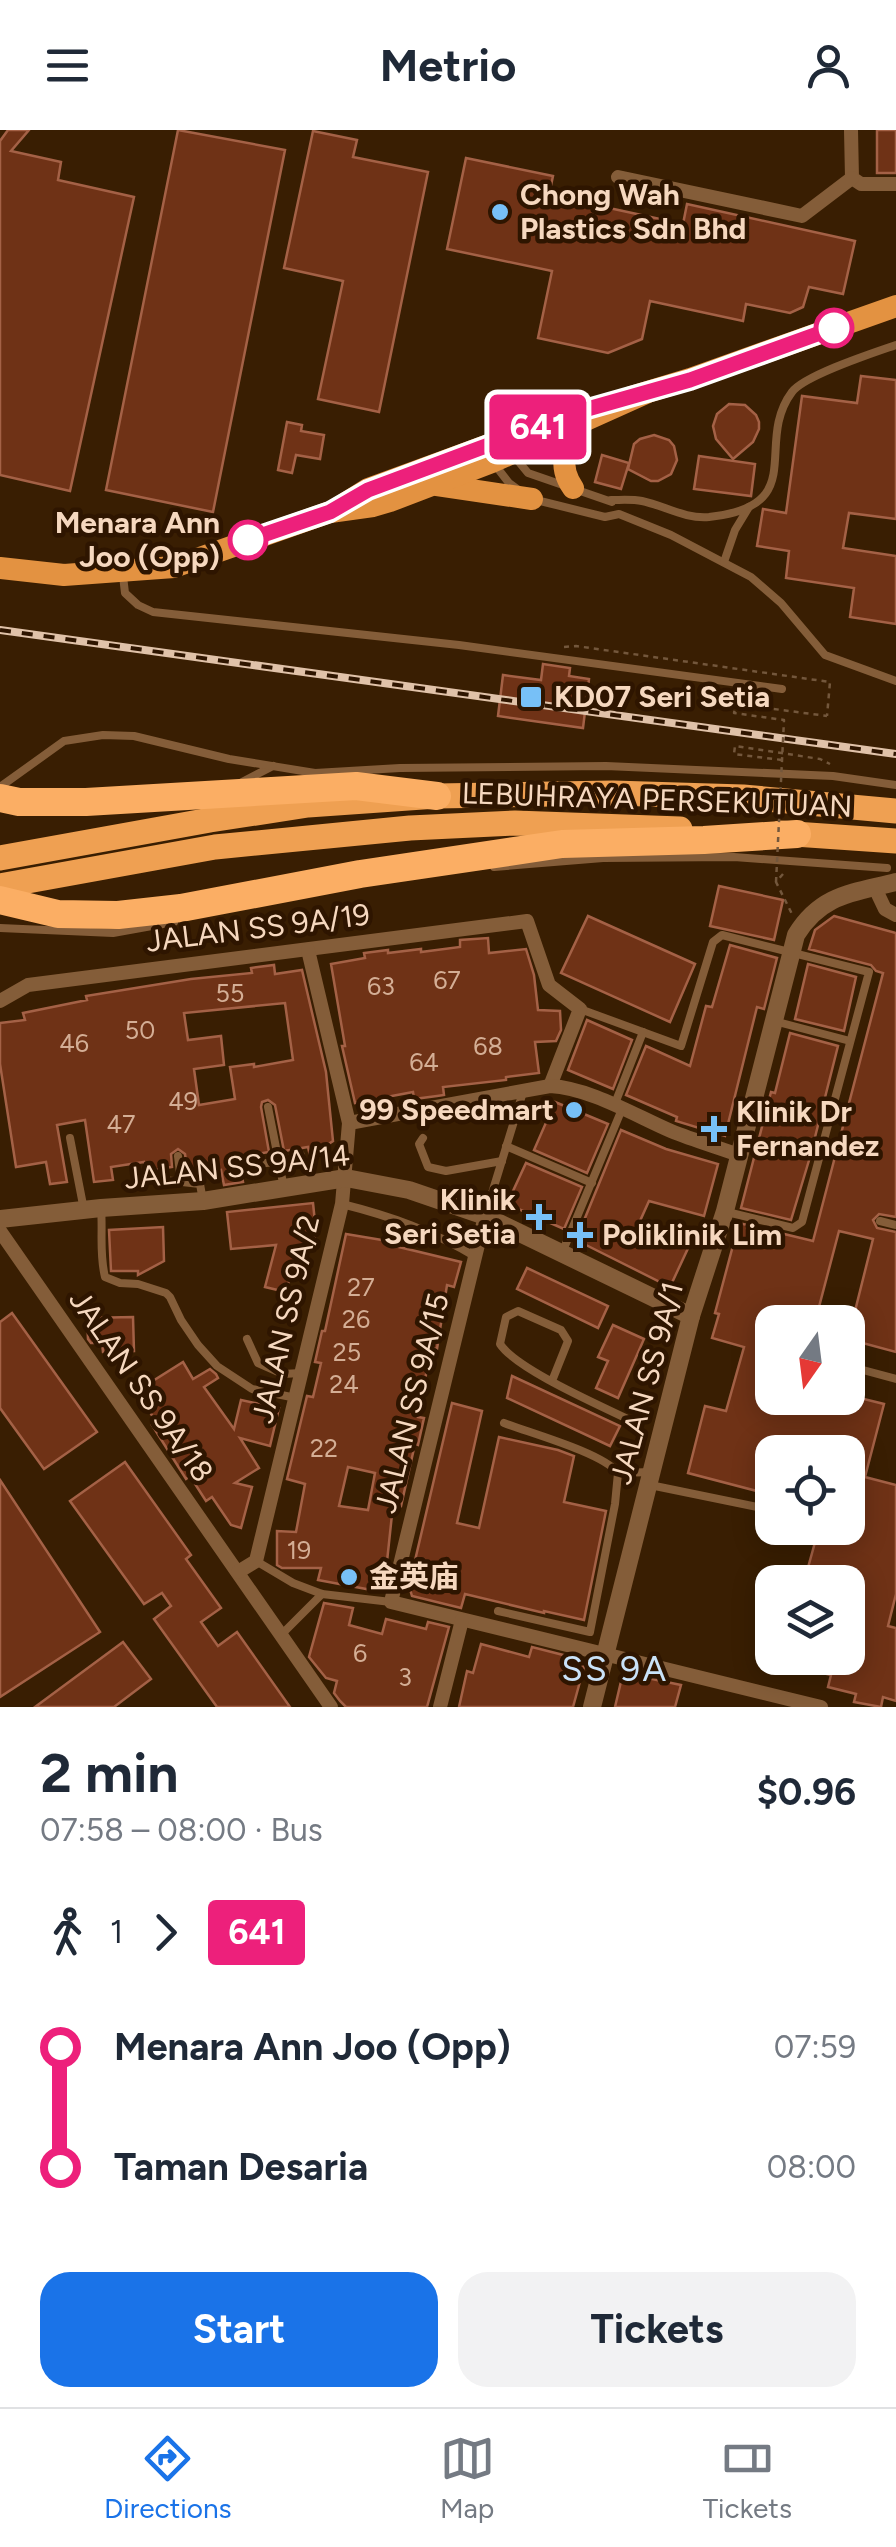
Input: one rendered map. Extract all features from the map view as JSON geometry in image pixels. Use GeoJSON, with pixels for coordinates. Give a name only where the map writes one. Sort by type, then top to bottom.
{"type":"FeatureCollection","features":[{"type":"Feature","properties":{"kind":"highway"},"geometry":{"type":"LineString","coordinates":[[6,796],[86,802],[356,786],[438,796]]}},
{"type":"Feature","properties":{"kind":"highway","name":"LEBUHRAYA PERSEKUTUAN"},"geometry":{"type":"LineString","coordinates":[[0,858],[308,806],[438,796],[612,792],[724,796],[896,810]]}},
{"type":"Feature","properties":{"kind":"highway","name":"LEBUHRAYA PERSEKUTUAN"},"geometry":{"type":"LineString","coordinates":[[0,886],[215,847],[410,828],[515,823],[896,841]]}},
{"type":"Feature","properties":{"kind":"highway"},"geometry":{"type":"LineString","coordinates":[[0,900],[58,914],[190,910],[360,874],[562,844],[798,834]]}},
{"type":"Feature","properties":{"kind":"main road"},"geometry":{"type":"LineString","coordinates":[[330,512],[373,506],[431,484],[577,412],[646,393],[896,306]]}},
{"type":"Feature","properties":{"kind":"main road"},"geometry":{"type":"LineString","coordinates":[[0,568],[64,574],[174,567],[330,512],[368,490],[580,424],[646,393]]}},
{"type":"Feature","properties":{"kind":"main road"},"geometry":{"type":"LineString","coordinates":[[573,488],[563,464],[565,450],[580,424]]}},
{"type":"Feature","properties":{"kind":"main road"},"geometry":{"type":"LineString","coordinates":[[431,484],[532,499]]}},
{"type":"Feature","properties":{"kind":"street"},"geometry":{"type":"LineString","coordinates":[[851,130],[852,178]]}},
{"type":"Feature","properties":{"kind":"street"},"geometry":{"type":"LineString","coordinates":[[618,177],[802,216],[852,178]]}},
{"type":"Feature","properties":{"kind":"street"},"geometry":{"type":"LineString","coordinates":[[852,178],[861,184],[896,184]]}},
{"type":"Feature","properties":{"kind":"street"},"geometry":{"type":"LineString","coordinates":[[794,944],[806,920],[825,903],[875,888],[892,875]]}},
{"type":"Feature","properties":{"kind":"street"},"geometry":{"type":"LineString","coordinates":[[875,888],[885,909],[896,915]]}},
{"type":"Feature","properties":{"kind":"street","name":"JALAN SS 9A/19"},"geometry":{"type":"LineString","coordinates":[[0,1002],[28,985],[527,921],[549,984],[580,1009]]}},
{"type":"Feature","properties":{"kind":"street","name":"JALAN SS 9A/1"},"geometry":{"type":"LineString","coordinates":[[592,1707],[691,1316],[725,1211],[794,944]]}},
{"type":"Feature","properties":{"kind":"street","name":"JALAN SS 9A/2"},"geometry":{"type":"LineString","coordinates":[[256,1561],[346,1178],[349,1123],[308,950]]}},
{"type":"Feature","properties":{"kind":"street"},"geometry":{"type":"LineString","coordinates":[[550,1086],[580,1009]]}},
{"type":"Feature","properties":{"kind":"street"},"geometry":{"type":"LineString","coordinates":[[349,1123],[550,1086],[565,1087],[672,1132],[740,1155]]}},
{"type":"Feature","properties":{"kind":"street","name":"JALAN SS 9A/14"},"geometry":{"type":"LineString","coordinates":[[0,1219],[203,1202],[346,1178],[409,1190],[485,1216],[691,1316]]}},
{"type":"Feature","properties":{"kind":"street","name":"JALAN SS 9A/15"},"geometry":{"type":"LineString","coordinates":[[391,1602],[485,1216]]}},
{"type":"Feature","properties":{"kind":"street","name":"JALAN SS 9A/18"},"geometry":{"type":"LineString","coordinates":[[0,1230],[332,1707]]}},
{"type":"Feature","properties":{"kind":"street"},"geometry":{"type":"LineString","coordinates":[[238,1572],[256,1561]]}},
{"type":"Feature","properties":{"kind":"street"},"geometry":{"type":"LineString","coordinates":[[391,1602],[814,1706]]}},
{"type":"Feature","properties":{"kind":"street"},"geometry":{"type":"LineString","coordinates":[[440,1707],[462,1620]]}},
{"type":"Feature","properties":{"kind":"lane"},"geometry":{"type":"LineString","coordinates":[[724,562],[734,530],[750,506],[766,494],[774,478],[781,411],[794,389],[840,364],[896,345]]}},
{"type":"Feature","properties":{"kind":"lane"},"geometry":{"type":"LineString","coordinates":[[500,449],[528,472],[611,500],[640,501],[694,518],[750,506]]}},
{"type":"Feature","properties":{"kind":"lane"},"geometry":{"type":"LineString","coordinates":[[500,449],[509,483],[532,499],[604,518],[618,514],[671,535],[751,577],[781,604],[825,655],[896,681]]}},
{"type":"Feature","properties":{"kind":"lane"},"geometry":{"type":"LineString","coordinates":[[611,500],[618,514]]}},
{"type":"Feature","properties":{"kind":"lane"},"geometry":{"type":"LineString","coordinates":[[123,572],[125,593],[153,612],[553,657],[782,688]]}},
{"type":"Feature","properties":{"kind":"lane"},"geometry":{"type":"LineString","coordinates":[[6,796],[4,782],[64,742],[103,735],[134,736],[229,760],[330,773],[606,766],[818,775],[896,785]]}},
{"type":"Feature","properties":{"kind":"lane"},"geometry":{"type":"LineString","coordinates":[[220,794],[274,766]]}},
{"type":"Feature","properties":{"kind":"lane"},"geometry":{"type":"LineString","coordinates":[[488,868],[604,858],[734,857],[892,875]]}},
{"type":"Feature","properties":{"kind":"lane"},"geometry":{"type":"LineString","coordinates":[[0,928],[112,933],[190,910],[245,907]]}},
{"type":"Feature","properties":{"kind":"lane"},"geometry":{"type":"LineString","coordinates":[[580,1009],[681,1046],[713,942],[722,935],[794,944],[869,972],[802,1222],[794,1228],[725,1211]]}},
{"type":"Feature","properties":{"kind":"lane"},"geometry":{"type":"LineString","coordinates":[[774,1021],[850,1040]]}},
{"type":"Feature","properties":{"kind":"lane"},"geometry":{"type":"LineString","coordinates":[[562,1253],[592,1183],[643,1032]]}},
{"type":"Feature","properties":{"kind":"lane"},"geometry":{"type":"LineString","coordinates":[[485,1216],[523,1092]]}},
{"type":"Feature","properties":{"kind":"lane"},"geometry":{"type":"LineString","coordinates":[[268,1107],[284,1188]]}},
{"type":"Feature","properties":{"kind":"lane"},"geometry":{"type":"LineString","coordinates":[[70,1138],[92,1209],[102,1222],[100,1256],[105,1277],[166,1293],[216,1366],[252,1389],[296,1398]]}},
{"type":"Feature","properties":{"kind":"lane"},"geometry":{"type":"LineString","coordinates":[[423,1138],[419,1144],[428,1167],[446,1171],[502,1161]]}},
{"type":"Feature","properties":{"kind":"lane"},"geometry":{"type":"LineString","coordinates":[[506,1146],[592,1183]]}},
{"type":"Feature","properties":{"kind":"lane"},"geometry":{"type":"LineString","coordinates":[[178,1156],[181,1182]]}},
{"type":"Feature","properties":{"kind":"lane"},"geometry":{"type":"LineString","coordinates":[[255,1164],[301,1156]]}},
{"type":"Feature","properties":{"kind":"lane"},"geometry":{"type":"LineString","coordinates":[[155,1179],[200,1184],[203,1202]]}},
{"type":"Feature","properties":{"kind":"lane"},"geometry":{"type":"LineString","coordinates":[[342,1204],[397,1219],[476,1257]]}},
{"type":"Feature","properties":{"kind":"lane"},"geometry":{"type":"LineString","coordinates":[[880,1222],[896,1225]]}},
{"type":"Feature","properties":{"kind":"lane"},"geometry":{"type":"LineString","coordinates":[[552,1382],[568,1341],[561,1330],[518,1311],[506,1318],[500,1344],[506,1353],[552,1382],[636,1423]]}},
{"type":"Feature","properties":{"kind":"lane"},"geometry":{"type":"LineString","coordinates":[[247,1339],[258,1363],[282,1374],[302,1373]]}},
{"type":"Feature","properties":{"kind":"lane"},"geometry":{"type":"LineString","coordinates":[[865,1371],[896,1379]]}},
{"type":"Feature","properties":{"kind":"lane"},"geometry":{"type":"LineString","coordinates":[[498,1610],[590,1632],[618,1473],[596,1457],[504,1422]]}},
{"type":"Feature","properties":{"kind":"lane"},"geometry":{"type":"LineString","coordinates":[[618,1473],[755,1506]]}},
{"type":"Feature","properties":{"kind":"lane"},"geometry":{"type":"LineString","coordinates":[[256,1561],[293,1583],[322,1594],[391,1602]]}},
{"type":"Feature","properties":{"kind":"lane"},"geometry":{"type":"LineString","coordinates":[[282,1635],[322,1594]]}},
{"type":"Feature","properties":{"kind":"path"},"geometry":{"type":"LineString","coordinates":[[553,657],[566,646],[576,646],[830,682],[827,716],[736,704],[734,713],[784,720],[776,882],[791,909],[794,944]]}},
{"type":"Feature","properties":{"kind":"path"},"geometry":{"type":"LineString","coordinates":[[782,760],[734,754],[735,746],[820,760]]}},
{"type":"Feature","properties":{"kind":"building"},"geometry":{"type":"Polygon","coordinates":[[[8,130],[29,130],[11,151],[61,162],[58,180],[134,197],[70,491],[0,475],[0,141],[8,130]]]}},
{"type":"Feature","properties":{"kind":"building"},"geometry":{"type":"Polygon","coordinates":[[[178,130],[285,150],[213,512],[106,490],[178,130]]]}},
{"type":"Feature","properties":{"kind":"building"},"geometry":{"type":"Polygon","coordinates":[[[877,130],[896,130],[896,173],[877,173],[877,130]]]}},
{"type":"Feature","properties":{"kind":"building"},"geometry":{"type":"Polygon","coordinates":[[[313,131],[357,140],[353,157],[428,172],[379,412],[318,399],[343,281],[284,268],[313,131]]]}},
{"type":"Feature","properties":{"kind":"building"},"geometry":{"type":"Polygon","coordinates":[[[466,158],[553,176],[549,195],[683,224],[687,204],[855,241],[843,294],[809,287],[803,307],[790,313],[746,304],[743,321],[650,301],[642,339],[608,353],[538,338],[552,271],[447,249],[466,158]]]}},
{"type":"Feature","properties":{"kind":"building"},"geometry":{"type":"Polygon","coordinates":[[[861,376],[896,380],[896,519],[849,513],[843,548],[896,556],[896,624],[850,617],[854,588],[786,578],[789,551],[757,546],[763,509],[786,513],[802,396],[857,403],[861,376]]]}},
{"type":"Feature","properties":{"kind":"building"},"geometry":{"type":"Polygon","coordinates":[[[729,404],[745,405],[759,422],[753,442],[733,459],[716,439],[713,426],[717,414],[729,404]]]}},
{"type":"Feature","properties":{"kind":"building"},"geometry":{"type":"Polygon","coordinates":[[[287,422],[302,425],[301,431],[324,435],[320,459],[296,455],[292,473],[278,470],[287,422]]]}},
{"type":"Feature","properties":{"kind":"building"},"geometry":{"type":"Polygon","coordinates":[[[654,435],[669,440],[677,460],[671,474],[658,481],[628,469],[634,444],[654,435]]]}},
{"type":"Feature","properties":{"kind":"building"},"geometry":{"type":"Polygon","coordinates":[[[602,455],[629,463],[621,489],[595,482],[602,455]]]}},
{"type":"Feature","properties":{"kind":"building"},"geometry":{"type":"Polygon","coordinates":[[[699,456],[755,464],[751,496],[694,489],[699,456]]]}},
{"type":"Feature","properties":{"kind":"building"},"geometry":{"type":"Polygon","coordinates":[[[543,664],[570,668],[569,676],[589,679],[583,728],[498,716],[503,675],[541,680],[543,664]]]}},
{"type":"Feature","properties":{"kind":"building"},"geometry":{"type":"Polygon","coordinates":[[[719,886],[783,900],[774,940],[710,926],[719,886]]]}},
{"type":"Feature","properties":{"kind":"building"},"geometry":{"type":"Polygon","coordinates":[[[588,916],[695,964],[670,1022],[561,973],[588,916]]]}},
{"type":"Feature","properties":{"kind":"building"},"geometry":{"type":"Polygon","coordinates":[[[834,916],[896,933],[896,1217],[879,1214],[873,1220],[877,1228],[896,1232],[896,1352],[865,1344],[865,1305],[856,1305],[873,1239],[839,1231],[819,1305],[755,1305],[755,1415],[865,1415],[865,1399],[884,1404],[865,1477],[865,1435],[755,1435],[755,1491],[688,1473],[705,1406],[726,1411],[744,1347],[712,1338],[719,1314],[715,1313],[739,1223],[813,1241],[883,973],[871,965],[809,949],[815,930],[834,916]]]}},
{"type":"Feature","properties":{"kind":"building"},"geometry":{"type":"Polygon","coordinates":[[[488,938],[489,953],[526,949],[538,1010],[560,1011],[561,1030],[556,1041],[535,1042],[539,1073],[443,1087],[444,1095],[414,1099],[413,1092],[355,1103],[342,1046],[331,964],[365,958],[364,953],[421,952],[460,947],[460,940],[488,938]]]}},
{"type":"Feature","properties":{"kind":"building"},"geometry":{"type":"Polygon","coordinates":[[[730,945],[777,958],[764,1009],[757,1007],[725,1136],[676,1121],[677,1117],[626,1095],[646,1046],[690,1066],[706,1006],[712,1007],[730,945]]]}},
{"type":"Feature","properties":{"kind":"building"},"geometry":{"type":"Polygon","coordinates":[[[808,964],[856,977],[844,1031],[795,1019],[808,964]]]}},
{"type":"Feature","properties":{"kind":"building"},"geometry":{"type":"Polygon","coordinates":[[[274,965],[275,974],[302,970],[326,1072],[333,1141],[310,1156],[308,1147],[284,1151],[275,1105],[268,1100],[261,1107],[269,1152],[239,1157],[243,1182],[224,1185],[221,1170],[188,1175],[185,1154],[178,1149],[171,1154],[172,1167],[146,1171],[144,1162],[111,1167],[113,1180],[94,1182],[85,1120],[57,1125],[67,1182],[50,1184],[46,1162],[16,1167],[0,1064],[0,1023],[25,1020],[23,1013],[87,1000],[86,996],[252,973],[251,968],[274,965]],[[285,1003],[184,1013],[188,1040],[221,1036],[224,1065],[194,1069],[199,1105],[235,1099],[230,1067],[293,1060],[285,1003]]]}},
{"type":"Feature","properties":{"kind":"building"},"geometry":{"type":"Polygon","coordinates":[[[587,1020],[632,1040],[613,1089],[568,1070],[587,1020]]]}},
{"type":"Feature","properties":{"kind":"building"},"geometry":{"type":"Polygon","coordinates":[[[790,1033],[838,1046],[791,1220],[741,1208],[790,1033]]]}},
{"type":"Feature","properties":{"kind":"building"},"geometry":{"type":"Polygon","coordinates":[[[555,1102],[608,1124],[587,1173],[534,1150],[555,1102]]]}},
{"type":"Feature","properties":{"kind":"building"},"geometry":{"type":"Polygon","coordinates":[[[621,1130],[666,1149],[718,1164],[704,1216],[649,1201],[640,1221],[690,1244],[670,1287],[576,1240],[621,1130]]]}},
{"type":"Feature","properties":{"kind":"building"},"geometry":{"type":"Polygon","coordinates":[[[526,1163],[582,1187],[564,1229],[507,1204],[526,1163]]]}},
{"type":"Feature","properties":{"kind":"building"},"geometry":{"type":"Polygon","coordinates":[[[313,1203],[316,1232],[311,1251],[297,1250],[286,1292],[265,1287],[276,1245],[231,1249],[227,1212],[313,1203]]]}},
{"type":"Feature","properties":{"kind":"building"},"geometry":{"type":"Polygon","coordinates":[[[163,1227],[164,1261],[138,1275],[138,1271],[111,1271],[109,1230],[163,1227]]]}},
{"type":"Feature","properties":{"kind":"building"},"geometry":{"type":"Polygon","coordinates":[[[346,1234],[400,1243],[399,1247],[461,1262],[454,1287],[447,1285],[437,1349],[431,1348],[418,1417],[424,1418],[418,1445],[415,1444],[401,1506],[393,1505],[386,1571],[381,1570],[377,1591],[318,1580],[321,1568],[277,1565],[277,1531],[296,1532],[305,1484],[287,1479],[307,1396],[313,1397],[321,1363],[315,1362],[346,1234]],[[348,1467],[339,1506],[368,1510],[375,1473],[348,1467]]]}},
{"type":"Feature","properties":{"kind":"building"},"geometry":{"type":"Polygon","coordinates":[[[527,1268],[608,1306],[598,1328],[517,1289],[527,1268]]]}},
{"type":"Feature","properties":{"kind":"building"},"geometry":{"type":"Polygon","coordinates":[[[12,1313],[97,1432],[44,1469],[0,1408],[0,1322],[12,1313]]]}},
{"type":"Feature","properties":{"kind":"building"},"geometry":{"type":"Polygon","coordinates":[[[133,1317],[134,1351],[103,1352],[102,1343],[91,1343],[88,1339],[87,1318],[133,1317]]]}},
{"type":"Feature","properties":{"kind":"building"},"geometry":{"type":"Polygon","coordinates":[[[613,1325],[644,1339],[618,1398],[596,1388],[608,1361],[598,1357],[613,1325]]]}},
{"type":"Feature","properties":{"kind":"building"},"geometry":{"type":"Polygon","coordinates":[[[183,1362],[193,1379],[210,1369],[216,1374],[218,1378],[204,1387],[234,1429],[241,1400],[279,1408],[270,1446],[240,1438],[259,1468],[235,1483],[252,1487],[241,1528],[231,1525],[212,1497],[206,1501],[190,1476],[186,1479],[152,1425],[156,1422],[137,1391],[183,1362]]]}},
{"type":"Feature","properties":{"kind":"building"},"geometry":{"type":"Polygon","coordinates":[[[512,1376],[620,1426],[610,1446],[507,1398],[512,1376]]]}},
{"type":"Feature","properties":{"kind":"building"},"geometry":{"type":"Polygon","coordinates":[[[452,1403],[482,1411],[457,1523],[479,1528],[499,1437],[574,1456],[564,1502],[606,1511],[584,1620],[465,1594],[461,1608],[412,1596],[409,1586],[452,1403]]]}},
{"type":"Feature","properties":{"kind":"building"},"geometry":{"type":"Polygon","coordinates":[[[125,1462],[191,1555],[186,1559],[221,1608],[201,1622],[218,1646],[237,1632],[290,1707],[217,1707],[154,1619],[171,1606],[162,1593],[144,1604],[70,1501],[125,1462]]]}},
{"type":"Feature","properties":{"kind":"building"},"geometry":{"type":"Polygon","coordinates":[[[865,1477],[896,1485],[896,1594],[888,1626],[896,1628],[896,1701],[883,1697],[881,1707],[854,1702],[856,1694],[828,1687],[831,1675],[865,1675],[865,1565],[809,1565],[814,1545],[865,1545],[865,1477]]]}},
{"type":"Feature","properties":{"kind":"building"},"geometry":{"type":"Polygon","coordinates":[[[0,1480],[100,1632],[0,1697],[0,1480]]]}},
{"type":"Feature","properties":{"kind":"building"},"geometry":{"type":"Polygon","coordinates":[[[324,1603],[353,1608],[349,1625],[382,1634],[386,1619],[426,1629],[428,1622],[449,1627],[427,1707],[346,1707],[340,1701],[334,1693],[337,1681],[326,1678],[309,1657],[324,1603]]]}},
{"type":"Feature","properties":{"kind":"building"},"geometry":{"type":"Polygon","coordinates":[[[123,1642],[151,1679],[114,1707],[35,1707],[123,1642]]]}},
{"type":"Feature","properties":{"kind":"building"},"geometry":{"type":"Polygon","coordinates":[[[481,1644],[529,1657],[532,1647],[571,1657],[569,1663],[584,1667],[573,1707],[459,1707],[467,1671],[473,1673],[481,1644]]]}},
{"type":"Feature","properties":{"kind":"building"},"geometry":{"type":"Polygon","coordinates":[[[623,1673],[681,1685],[675,1707],[615,1707],[623,1673]]]}},
{"type":"Feature","properties":{"kind":"railway"},"geometry":{"type":"LineString","coordinates":[[0,630],[896,754]]}},
{"type":"Feature","properties":{"kind":"bus line","name":"641"},"geometry":{"type":"LineString","coordinates":[[248,540],[330,512],[368,490],[577,412],[690,380],[834,328]]}},
{"type":"Feature","properties":{"kind":"place","name":"Chong Wah Plastics Sdn Bhd"},"geometry":{"type":"Point","coordinates":[500,212]}},
{"type":"Feature","properties":{"kind":"place","name":"Menara Ann Joo (Opp)"},"geometry":{"type":"Point","coordinates":[248,540]}},
{"type":"Feature","properties":{"kind":"place","name":"KD07 Seri Setia"},"geometry":{"type":"Point","coordinates":[531,697]}},
{"type":"Feature","properties":{"kind":"place","name":"99 Speedmart"},"geometry":{"type":"Point","coordinates":[574,1110]}},
{"type":"Feature","properties":{"kind":"place","name":"Klinik Dr Fernandez"},"geometry":{"type":"Point","coordinates":[714,1129]}},
{"type":"Feature","properties":{"kind":"place","name":"Klinik Seri Setia"},"geometry":{"type":"Point","coordinates":[539,1217]}},
{"type":"Feature","properties":{"kind":"place","name":"Poliklinik Lim"},"geometry":{"type":"Point","coordinates":[580,1235]}},
{"type":"Feature","properties":{"kind":"place","name":"金英庙"},"geometry":{"type":"Point","coordinates":[349,1577]}},
{"type":"Feature","properties":{"kind":"district","name":"SS 9A"},"geometry":{"type":"Point","coordinates":[615,1669]}}]}
